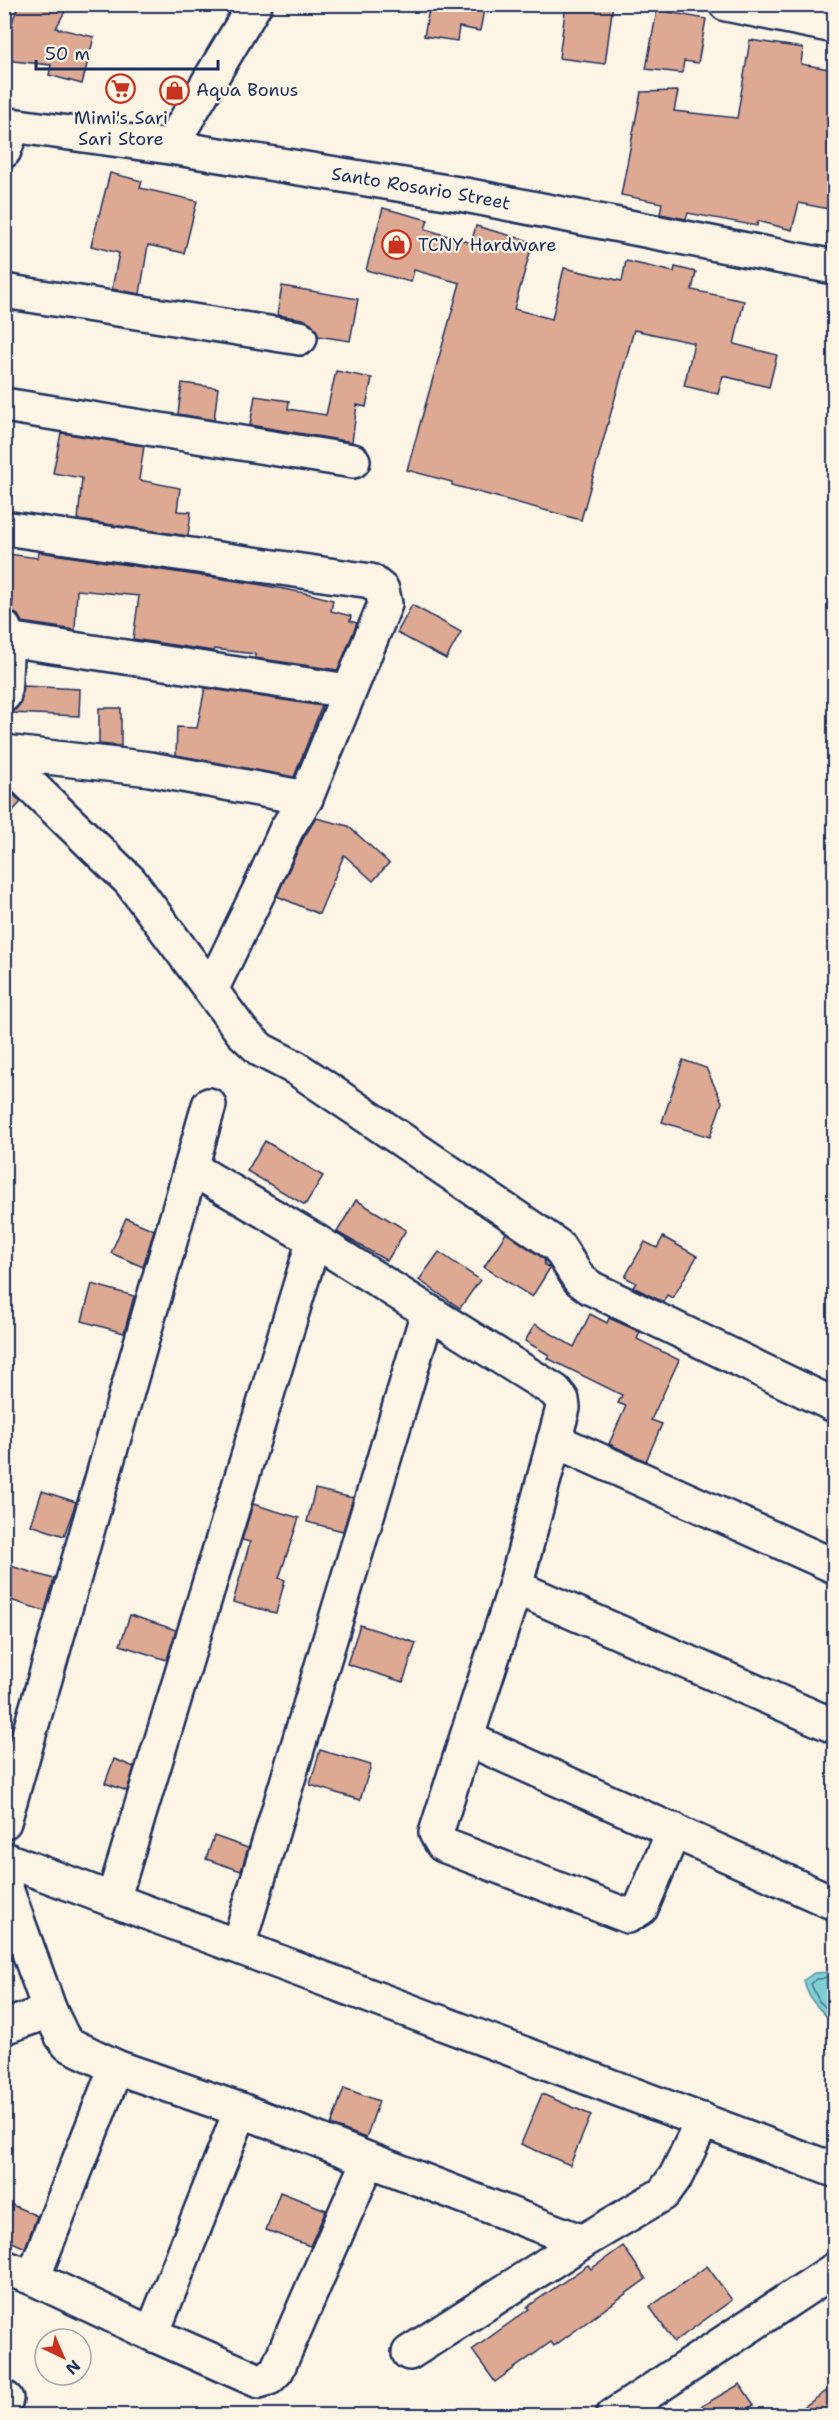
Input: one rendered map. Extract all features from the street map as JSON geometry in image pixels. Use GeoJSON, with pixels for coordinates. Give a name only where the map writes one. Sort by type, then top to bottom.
{"type":"FeatureCollection","features":[{"type":"Feature","properties":{"kind":"street"},"geometry":{"type":"LineString","coordinates":[[170,147],[255,4]]}},
{"type":"Feature","properties":{"kind":"street"},"geometry":{"type":"LineString","coordinates":[[726,4],[834,26]]}},
{"type":"Feature","properties":{"kind":"street","name":"Santo Rosario Street"},"geometry":{"type":"LineString","coordinates":[[8,134],[170,147],[465,195],[834,267]]}},
{"type":"Feature","properties":{"kind":"street"},"geometry":{"type":"LineString","coordinates":[[4,291],[300,338]]}},
{"type":"Feature","properties":{"kind":"street"},"geometry":{"type":"LineString","coordinates":[[4,405],[353,462]]}},
{"type":"Feature","properties":{"kind":"street"},"geometry":{"type":"LineString","coordinates":[[4,528],[371,581],[382,590],[385,604],[306,798],[286,830],[211,990]]}},
{"type":"Feature","properties":{"kind":"street"},"geometry":{"type":"LineString","coordinates":[[4,695],[6,634],[348,691]]}},
{"type":"Feature","properties":{"kind":"street"},"geometry":{"type":"LineString","coordinates":[[4,754],[150,768],[306,798]]}},
{"type":"Feature","properties":{"kind":"street"},"geometry":{"type":"LineString","coordinates":[[4,754],[14,770],[130,881],[242,1032],[261,1050],[296,1068],[558,1246],[579,1279],[591,1288],[834,1406]]}},
{"type":"Feature","properties":{"kind":"street"},"geometry":{"type":"LineString","coordinates":[[4,1822],[209,1105]]}},
{"type":"Feature","properties":{"kind":"street"},"geometry":{"type":"LineString","coordinates":[[191,1168],[314,1240],[555,1392],[562,1400],[563,1408],[515,1587],[436,1833],[443,1845],[628,1916],[641,1908],[674,1830]]}},
{"type":"Feature","properties":{"kind":"street"},"geometry":{"type":"LineString","coordinates":[[113,1900],[314,1240]]}},
{"type":"Feature","properties":{"kind":"street"},"geometry":{"type":"LineString","coordinates":[[238,1946],[428,1312]]}},
{"type":"Feature","properties":{"kind":"street"},"geometry":{"type":"LineString","coordinates":[[554,1440],[834,1566]]}},
{"type":"Feature","properties":{"kind":"street"},"geometry":{"type":"LineString","coordinates":[[515,1587],[834,1726]]}},
{"type":"Feature","properties":{"kind":"street"},"geometry":{"type":"LineString","coordinates":[[468,1738],[834,1904]]}},
{"type":"Feature","properties":{"kind":"street"},"geometry":{"type":"LineString","coordinates":[[4,1859],[834,2170]]}},
{"type":"Feature","properties":{"kind":"street"},"geometry":{"type":"LineString","coordinates":[[4,1883],[50,2011],[68,2044],[116,2067],[241,2110],[582,2242]]}},
{"type":"Feature","properties":{"kind":"street"},"geometry":{"type":"LineString","coordinates":[[4,2027],[50,2011]]}},
{"type":"Feature","properties":{"kind":"street"},"geometry":{"type":"LineString","coordinates":[[116,2067],[19,2272],[259,2381],[269,2378],[277,2370],[368,2161]]}},
{"type":"Feature","properties":{"kind":"street"},"geometry":{"type":"LineString","coordinates":[[152,2334],[241,2110]]}},
{"type":"Feature","properties":{"kind":"street"},"geometry":{"type":"LineString","coordinates":[[409,2353],[582,2242],[663,2194],[675,2176],[703,2120]]}},
{"type":"Feature","properties":{"kind":"street"},"geometry":{"type":"LineString","coordinates":[[613,2415],[834,2270]]}},
{"type":"Feature","properties":{"kind":"water"},"geometry":{"type":"Polygon","coordinates":[[[832,1972],[834,1976],[834,2026],[809,1996],[804,1980],[814,1973],[832,1972]]]}},
{"type":"Feature","properties":{"kind":"building"},"geometry":{"type":"Polygon","coordinates":[[[19,4],[69,4],[56,28],[94,37],[82,84],[49,75],[51,65],[4,60],[4,43],[19,4]]]}},
{"type":"Feature","properties":{"kind":"building"},"geometry":{"type":"Polygon","coordinates":[[[430,4],[485,4],[480,31],[459,27],[457,41],[424,36],[430,4]]]}},
{"type":"Feature","properties":{"kind":"building"},"geometry":{"type":"Polygon","coordinates":[[[566,4],[613,4],[605,64],[559,58],[566,4]]]}},
{"type":"Feature","properties":{"kind":"building"},"geometry":{"type":"Polygon","coordinates":[[[657,10],[706,19],[698,63],[684,61],[682,73],[646,69],[657,10]]]}},
{"type":"Feature","properties":{"kind":"building"},"geometry":{"type":"Polygon","coordinates":[[[750,40],[803,48],[801,64],[834,70],[834,210],[799,203],[792,230],[758,221],[757,226],[688,213],[686,219],[660,214],[662,203],[621,195],[641,92],[678,91],[674,111],[737,118],[750,40]]]}},
{"type":"Feature","properties":{"kind":"building"},"geometry":{"type":"Polygon","coordinates":[[[110,173],[142,181],[140,188],[197,201],[184,253],[148,245],[140,294],[112,289],[119,253],[91,246],[110,173]]]}},
{"type":"Feature","properties":{"kind":"building"},"geometry":{"type":"Polygon","coordinates":[[[383,208],[428,220],[425,229],[471,243],[476,226],[533,242],[514,309],[552,319],[564,268],[622,281],[626,261],[674,272],[675,267],[696,272],[692,290],[744,301],[734,344],[777,355],[769,387],[723,376],[718,394],[684,386],[694,343],[634,330],[581,520],[452,485],[452,482],[407,470],[460,283],[414,270],[411,282],[366,270],[383,208]]]}},
{"type":"Feature","properties":{"kind":"building"},"geometry":{"type":"Polygon","coordinates":[[[282,286],[358,299],[350,341],[318,336],[311,323],[303,319],[277,315],[282,286]]]}},
{"type":"Feature","properties":{"kind":"building"},"geometry":{"type":"Polygon","coordinates":[[[336,371],[372,378],[366,407],[357,405],[352,442],[250,425],[255,396],[289,401],[288,409],[326,415],[336,371]]]}},
{"type":"Feature","properties":{"kind":"building"},"geometry":{"type":"Polygon","coordinates":[[[182,383],[218,388],[214,420],[178,414],[182,383]]]}},
{"type":"Feature","properties":{"kind":"building"},"geometry":{"type":"Polygon","coordinates":[[[61,433],[144,446],[139,480],[180,488],[177,511],[191,512],[188,536],[78,520],[82,478],[53,473],[61,433]]]}},
{"type":"Feature","properties":{"kind":"building"},"geometry":{"type":"Polygon","coordinates":[[[39,552],[310,594],[333,600],[331,611],[351,616],[350,621],[357,623],[338,670],[255,658],[255,654],[214,649],[213,651],[133,639],[139,596],[77,590],[75,630],[22,622],[12,611],[13,600],[5,599],[8,554],[38,558],[39,552]]]}},
{"type":"Feature","properties":{"kind":"building"},"geometry":{"type":"Polygon","coordinates":[[[412,605],[461,632],[446,659],[397,633],[412,605]]]}},
{"type":"Feature","properties":{"kind":"building"},"geometry":{"type":"Polygon","coordinates":[[[23,686],[80,689],[79,716],[12,713],[20,705],[23,686]]]}},
{"type":"Feature","properties":{"kind":"building"},"geometry":{"type":"Polygon","coordinates":[[[205,688],[322,706],[294,777],[176,755],[177,727],[197,728],[205,688]]]}},
{"type":"Feature","properties":{"kind":"building"},"geometry":{"type":"Polygon","coordinates":[[[99,708],[121,708],[121,746],[99,744],[99,708]]]}},
{"type":"Feature","properties":{"kind":"building"},"geometry":{"type":"Polygon","coordinates":[[[4,786],[21,802],[4,820],[4,786]]]}},
{"type":"Feature","properties":{"kind":"building"},"geometry":{"type":"Polygon","coordinates":[[[316,818],[348,826],[389,863],[373,881],[344,855],[319,914],[277,896],[303,839],[316,818]]]}},
{"type":"Feature","properties":{"kind":"building"},"geometry":{"type":"Polygon","coordinates":[[[683,1060],[706,1068],[722,1102],[710,1137],[662,1122],[683,1060]]]}},
{"type":"Feature","properties":{"kind":"building"},"geometry":{"type":"Polygon","coordinates":[[[265,1141],[323,1176],[305,1205],[247,1171],[265,1141]]]}},
{"type":"Feature","properties":{"kind":"building"},"geometry":{"type":"Polygon","coordinates":[[[356,1200],[406,1230],[387,1261],[337,1232],[356,1200]]]}},
{"type":"Feature","properties":{"kind":"building"},"geometry":{"type":"Polygon","coordinates":[[[126,1218],[154,1230],[143,1267],[111,1253],[126,1218]]]}},
{"type":"Feature","properties":{"kind":"building"},"geometry":{"type":"Polygon","coordinates":[[[506,1233],[544,1259],[545,1265],[550,1268],[532,1297],[484,1267],[506,1233]]]}},
{"type":"Feature","properties":{"kind":"building"},"geometry":{"type":"Polygon","coordinates":[[[663,1237],[697,1256],[673,1298],[667,1295],[663,1302],[633,1287],[636,1283],[625,1277],[645,1242],[657,1248],[663,1237]]]}},
{"type":"Feature","properties":{"kind":"building"},"geometry":{"type":"Polygon","coordinates":[[[439,1252],[480,1280],[460,1308],[419,1280],[439,1252]]]}},
{"type":"Feature","properties":{"kind":"building"},"geometry":{"type":"Polygon","coordinates":[[[92,1284],[134,1296],[124,1333],[82,1321],[92,1284]]]}},
{"type":"Feature","properties":{"kind":"building"},"geometry":{"type":"Polygon","coordinates":[[[590,1314],[607,1323],[609,1318],[640,1332],[637,1339],[679,1360],[651,1420],[662,1424],[646,1461],[609,1444],[626,1406],[618,1403],[622,1395],[547,1358],[549,1355],[525,1341],[535,1324],[574,1347],[590,1314]]]}},
{"type":"Feature","properties":{"kind":"building"},"geometry":{"type":"Polygon","coordinates":[[[315,1489],[353,1498],[343,1531],[307,1522],[315,1489]]]}},
{"type":"Feature","properties":{"kind":"building"},"geometry":{"type":"Polygon","coordinates":[[[42,1491],[76,1502],[64,1536],[31,1525],[42,1491]]]}},
{"type":"Feature","properties":{"kind":"building"},"geometry":{"type":"Polygon","coordinates":[[[253,1504],[299,1518],[279,1578],[285,1580],[276,1613],[233,1602],[250,1542],[242,1540],[253,1504]]]}},
{"type":"Feature","properties":{"kind":"building"},"geometry":{"type":"Polygon","coordinates":[[[4,1564],[54,1579],[45,1611],[4,1598],[4,1564]]]}},
{"type":"Feature","properties":{"kind":"building"},"geometry":{"type":"Polygon","coordinates":[[[130,1615],[176,1630],[167,1660],[120,1645],[130,1615]]]}},
{"type":"Feature","properties":{"kind":"building"},"geometry":{"type":"Polygon","coordinates":[[[360,1625],[416,1643],[403,1682],[347,1664],[360,1625]]]}},
{"type":"Feature","properties":{"kind":"building"},"geometry":{"type":"Polygon","coordinates":[[[320,1750],[371,1765],[360,1800],[310,1785],[320,1750]]]}},
{"type":"Feature","properties":{"kind":"building"},"geometry":{"type":"Polygon","coordinates":[[[114,1759],[134,1767],[127,1791],[105,1783],[114,1759]]]}},
{"type":"Feature","properties":{"kind":"building"},"geometry":{"type":"Polygon","coordinates":[[[214,1836],[248,1848],[241,1871],[206,1859],[214,1836]]]}},
{"type":"Feature","properties":{"kind":"building"},"geometry":{"type":"Polygon","coordinates":[[[344,2088],[379,2101],[366,2138],[331,2125],[344,2088]]]}},
{"type":"Feature","properties":{"kind":"building"},"geometry":{"type":"Polygon","coordinates":[[[542,2094],[591,2115],[570,2165],[521,2144],[542,2094]]]}},
{"type":"Feature","properties":{"kind":"building"},"geometry":{"type":"Polygon","coordinates":[[[280,2192],[326,2210],[310,2246],[266,2230],[280,2192]]]}},
{"type":"Feature","properties":{"kind":"building"},"geometry":{"type":"Polygon","coordinates":[[[10,2204],[37,2216],[25,2248],[4,2238],[4,2216],[10,2204]]]}},
{"type":"Feature","properties":{"kind":"building"},"geometry":{"type":"Polygon","coordinates":[[[623,2246],[646,2279],[554,2346],[551,2342],[495,2382],[472,2350],[529,2309],[527,2307],[588,2265],[591,2269],[623,2246]]]}},
{"type":"Feature","properties":{"kind":"building"},"geometry":{"type":"Polygon","coordinates":[[[707,2266],[732,2300],[674,2342],[650,2307],[707,2266]]]}},
{"type":"Feature","properties":{"kind":"building"},"geometry":{"type":"Polygon","coordinates":[[[740,2384],[754,2405],[749,2408],[753,2415],[686,2415],[740,2384]]]}},
{"type":"Feature","properties":{"kind":"building"},"geometry":{"type":"Polygon","coordinates":[[[834,2386],[834,2415],[792,2415],[834,2386]]]}},
{"type":"Feature","properties":{"kind":"place","name":"Mimi's Sari Sari Store"},"geometry":{"type":"Point","coordinates":[121,89]}},
{"type":"Feature","properties":{"kind":"place","name":"Aqua Bonus"},"geometry":{"type":"Point","coordinates":[175,90]}},
{"type":"Feature","properties":{"kind":"place","name":"TCNY Hardware"},"geometry":{"type":"Point","coordinates":[397,245]}}]}
